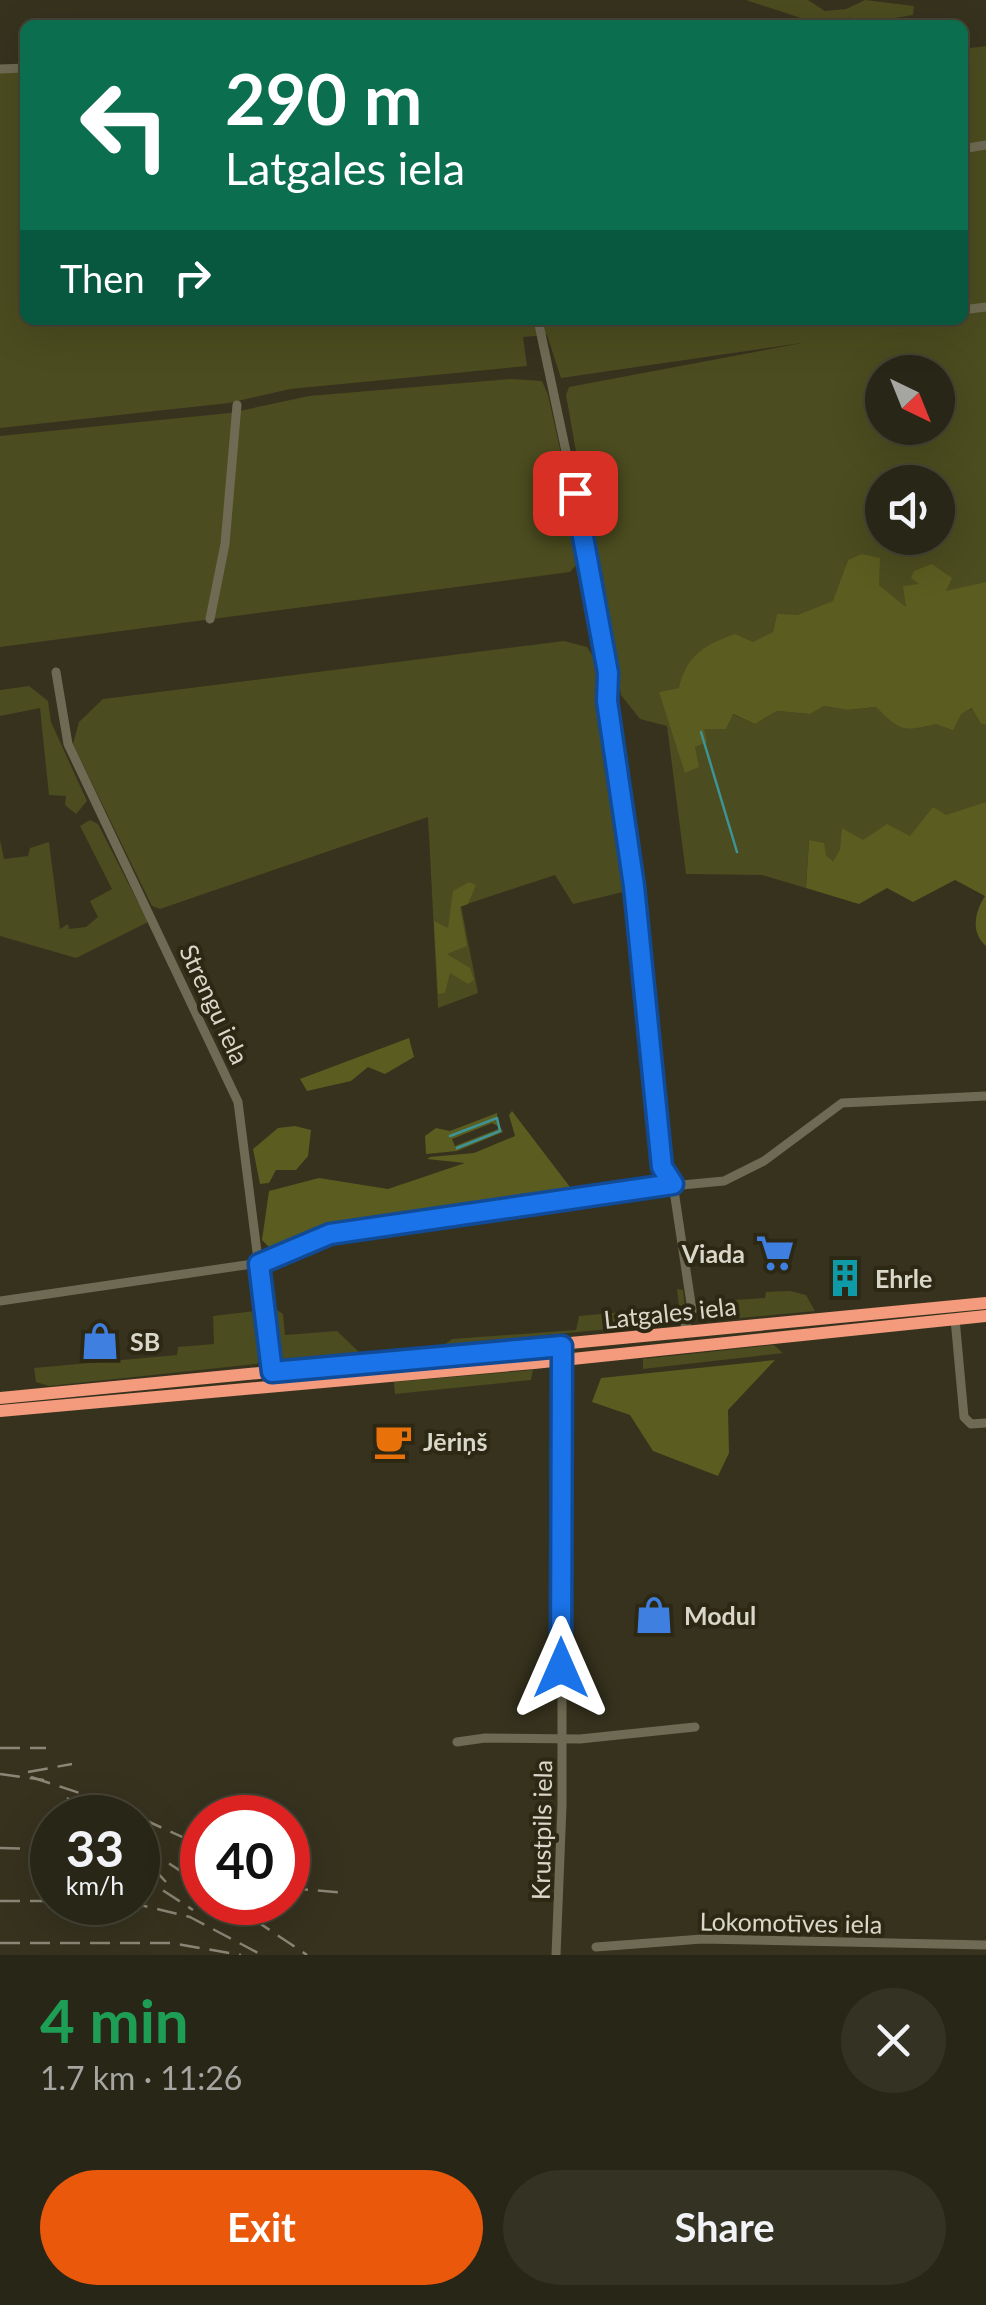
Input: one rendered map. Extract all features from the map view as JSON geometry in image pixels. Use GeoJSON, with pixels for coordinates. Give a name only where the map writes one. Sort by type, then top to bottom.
{"type":"FeatureCollection","features":[{"type":"Feature","properties":{"kind":"highway","name":"Latgales iela"},"geometry":{"type":"LineString","coordinates":[[562,1353],[715,1328],[986,1304]]}},
{"type":"Feature","properties":{"kind":"highway","name":"Latgales iela"},"geometry":{"type":"LineString","coordinates":[[0,1398],[273,1379],[986,1316]]}},
{"type":"Feature","properties":{"kind":"highway","name":"Latgales iela"},"geometry":{"type":"LineString","coordinates":[[0,1411],[273,1379]]}},
{"type":"Feature","properties":{"kind":"street"},"geometry":{"type":"LineString","coordinates":[[539,325],[598,602],[662,1167],[673,1184],[692,1310],[682,1335]]}},
{"type":"Feature","properties":{"kind":"street"},"geometry":{"type":"LineString","coordinates":[[210,619],[225,544],[237,405]]}},
{"type":"Feature","properties":{"kind":"street","name":"Strengu iela"},"geometry":{"type":"LineString","coordinates":[[56,672],[68,744],[238,1102],[273,1379]]}},
{"type":"Feature","properties":{"kind":"street"},"geometry":{"type":"LineString","coordinates":[[0,1301],[259,1264],[330,1234],[724,1180],[764,1160],[842,1103],[986,1096]]}},
{"type":"Feature","properties":{"kind":"street"},"geometry":{"type":"LineString","coordinates":[[692,1310],[715,1328]]}},
{"type":"Feature","properties":{"kind":"street"},"geometry":{"type":"LineString","coordinates":[[955,1319],[964,1417],[967,1423],[986,1423]]}},
{"type":"Feature","properties":{"kind":"street","name":"Krustpils iela"},"geometry":{"type":"LineString","coordinates":[[556,1955],[562,1737],[562,1353]]}},
{"type":"Feature","properties":{"kind":"street"},"geometry":{"type":"LineString","coordinates":[[456,1742],[695,1726]]}},
{"type":"Feature","properties":{"kind":"street","name":"Lokomotīves iela"},"geometry":{"type":"LineString","coordinates":[[596,1947],[702,1939],[986,1945]]}},
{"type":"Feature","properties":{"kind":"shaded area"},"geometry":{"type":"Polygon","coordinates":[[[746,0],[808,0],[825,11],[846,9],[865,0],[914,6],[913,15],[883,20],[851,20],[849,16],[849,20],[807,20],[746,0]]]}},
{"type":"Feature","properties":{"kind":"shaded area"},"geometry":{"type":"Polygon","coordinates":[[[986,46],[986,620],[949,622],[945,603],[907,608],[848,560],[834,601],[797,615],[777,615],[773,632],[679,688],[660,692],[677,745],[695,747],[703,729],[732,714],[755,724],[777,711],[810,714],[824,706],[847,710],[876,707],[898,722],[911,724],[936,722],[973,708],[981,724],[986,725],[986,802],[913,835],[850,845],[833,861],[809,840],[806,888],[762,875],[686,874],[667,726],[640,719],[621,695],[603,576],[589,525],[566,395],[569,387],[802,343],[561,378],[547,335],[523,337],[527,366],[290,389],[229,403],[0,428],[0,73],[20,71],[20,325],[968,325],[968,48],[986,46]]]}},
{"type":"Feature","properties":{"kind":"shaded area"},"geometry":{"type":"Polygon","coordinates":[[[511,379],[542,381],[548,395],[584,556],[570,572],[0,647],[0,436],[230,413],[309,396],[511,379]]]}},
{"type":"Feature","properties":{"kind":"shaded area"},"geometry":{"type":"Polygon","coordinates":[[[862,554],[880,558],[879,585],[906,607],[903,586],[919,584],[911,578],[914,571],[932,564],[952,578],[946,591],[986,582],[986,725],[981,724],[972,708],[961,714],[953,730],[936,724],[904,728],[876,707],[847,710],[824,706],[810,714],[777,711],[755,724],[733,714],[726,729],[704,729],[707,742],[695,747],[699,767],[685,773],[659,692],[679,688],[692,659],[715,642],[735,634],[753,642],[773,632],[777,614],[797,615],[833,601],[848,560],[862,554]]]}},
{"type":"Feature","properties":{"kind":"shaded area"},"geometry":{"type":"Polygon","coordinates":[[[564,641],[587,647],[598,664],[626,887],[623,892],[573,904],[555,875],[461,906],[478,993],[438,1008],[428,817],[160,909],[152,906],[73,744],[79,722],[103,699],[564,641]]]}},
{"type":"Feature","properties":{"kind":"shaded area"},"geometry":{"type":"Polygon","coordinates":[[[29,686],[48,701],[51,722],[87,801],[76,814],[65,805],[66,796],[49,795],[40,708],[0,716],[0,690],[29,686]]]}},
{"type":"Feature","properties":{"kind":"shaded area"},"geometry":{"type":"Polygon","coordinates":[[[986,802],[986,946],[978,935],[976,922],[985,896],[955,880],[913,902],[887,888],[859,904],[806,888],[809,840],[824,843],[826,855],[833,861],[840,850],[842,828],[863,840],[887,824],[910,836],[933,807],[946,815],[986,802]]]}},
{"type":"Feature","properties":{"kind":"shaded area"},"geometry":{"type":"Polygon","coordinates":[[[90,820],[98,824],[148,922],[76,958],[0,936],[0,840],[4,859],[28,856],[30,848],[49,842],[60,929],[68,924],[69,929],[86,927],[98,917],[90,901],[112,889],[80,826],[90,820]]]}},
{"type":"Feature","properties":{"kind":"shaded area"},"geometry":{"type":"Polygon","coordinates":[[[469,882],[476,885],[468,904],[460,907],[467,946],[447,954],[470,968],[474,980],[468,984],[450,973],[445,993],[438,994],[434,921],[448,928],[453,891],[469,882]]]}},
{"type":"Feature","properties":{"kind":"shaded area"},"geometry":{"type":"Polygon","coordinates":[[[409,1038],[414,1057],[385,1074],[368,1067],[351,1081],[307,1091],[300,1079],[409,1038]]]}},
{"type":"Feature","properties":{"kind":"shaded area"},"geometry":{"type":"Polygon","coordinates":[[[512,1111],[570,1187],[328,1229],[272,1250],[262,1240],[269,1191],[319,1178],[388,1189],[465,1163],[427,1159],[430,1157],[474,1153],[515,1136],[509,1115],[512,1111]]]}},
{"type":"Feature","properties":{"kind":"shaded area"},"geometry":{"type":"Polygon","coordinates":[[[497,1113],[498,1126],[492,1123],[452,1139],[455,1146],[501,1128],[503,1132],[457,1151],[426,1154],[425,1136],[436,1128],[450,1131],[497,1113]]]}},
{"type":"Feature","properties":{"kind":"shaded area"},"geometry":{"type":"Polygon","coordinates":[[[295,1126],[311,1130],[308,1156],[296,1170],[276,1170],[269,1183],[260,1184],[253,1149],[278,1128],[295,1126]]]}},
{"type":"Feature","properties":{"kind":"shaded area"},"geometry":{"type":"Polygon","coordinates":[[[677,1289],[683,1290],[686,1317],[682,1322],[444,1345],[452,1339],[576,1330],[579,1316],[679,1307],[677,1289]]]}},
{"type":"Feature","properties":{"kind":"shaded area"},"geometry":{"type":"Polygon","coordinates":[[[766,1292],[806,1295],[815,1311],[707,1321],[696,1312],[705,1302],[765,1298],[766,1292]]]}},
{"type":"Feature","properties":{"kind":"shaded area"},"geometry":{"type":"Polygon","coordinates":[[[277,1310],[283,1314],[285,1335],[337,1331],[360,1353],[284,1361],[275,1345],[272,1315],[277,1310]]]}},
{"type":"Feature","properties":{"kind":"shaded area"},"geometry":{"type":"Polygon","coordinates":[[[255,1311],[260,1314],[264,1353],[257,1364],[49,1386],[36,1382],[34,1368],[177,1355],[178,1347],[214,1344],[213,1316],[255,1311]]]}},
{"type":"Feature","properties":{"kind":"shaded area"},"geometry":{"type":"Polygon","coordinates":[[[774,1345],[783,1353],[643,1369],[643,1359],[774,1345]]]}},
{"type":"Feature","properties":{"kind":"shaded area"},"geometry":{"type":"Polygon","coordinates":[[[775,1360],[728,1410],[729,1453],[718,1476],[653,1451],[630,1415],[592,1402],[601,1378],[775,1360]]]}},
{"type":"Feature","properties":{"kind":"shaded area"},"geometry":{"type":"Polygon","coordinates":[[[533,1370],[531,1380],[395,1394],[394,1382],[533,1370]]]}},
{"type":"Feature","properties":{"kind":"waterway"},"geometry":{"type":"LineString","coordinates":[[701,732],[737,852]]}},
{"type":"Feature","properties":{"kind":"waterway"},"geometry":{"type":"LineString","coordinates":[[450,1136],[497,1118],[500,1131],[457,1148]]}},
{"type":"Feature","properties":{"kind":"railway"},"geometry":{"type":"LineString","coordinates":[[0,1748],[46,1748]]}},
{"type":"Feature","properties":{"kind":"railway"},"geometry":{"type":"LineString","coordinates":[[28,1772],[72,1764]]}},
{"type":"Feature","properties":{"kind":"railway"},"geometry":{"type":"LineString","coordinates":[[0,1774],[44,1780]]}},
{"type":"Feature","properties":{"kind":"railway"},"geometry":{"type":"LineString","coordinates":[[31,1777],[101,1800],[180,1836]]}},
{"type":"Feature","properties":{"kind":"railway"},"geometry":{"type":"LineString","coordinates":[[0,1848],[30,1849]]}},
{"type":"Feature","properties":{"kind":"railway"},"geometry":{"type":"LineString","coordinates":[[160,1857],[180,1871]]}},
{"type":"Feature","properties":{"kind":"railway"},"geometry":{"type":"LineString","coordinates":[[160,1876],[166,1882]]}},
{"type":"Feature","properties":{"kind":"railway"},"geometry":{"type":"LineString","coordinates":[[160,1888],[180,1901]]}},
{"type":"Feature","properties":{"kind":"railway"},"geometry":{"type":"LineString","coordinates":[[310,1890],[347,1893]]}},
{"type":"Feature","properties":{"kind":"railway"},"geometry":{"type":"LineString","coordinates":[[0,1901],[30,1901]]}},
{"type":"Feature","properties":{"kind":"railway"},"geometry":{"type":"LineString","coordinates":[[160,1910],[190,1917],[262,1955]]}},
{"type":"Feature","properties":{"kind":"railway"},"geometry":{"type":"LineString","coordinates":[[262,1925],[307,1955]]}},
{"type":"Feature","properties":{"kind":"railway"},"geometry":{"type":"LineString","coordinates":[[0,1943],[171,1943],[241,1955]]}},
{"type":"Feature","properties":{"kind":"place","name":"Viada"},"geometry":{"type":"Point","coordinates":[775,1253]}},
{"type":"Feature","properties":{"kind":"place","name":"Ehrle"},"geometry":{"type":"Point","coordinates":[845,1278]}},
{"type":"Feature","properties":{"kind":"place","name":"SB"},"geometry":{"type":"Point","coordinates":[100,1341]}},
{"type":"Feature","properties":{"kind":"place","name":"Jēriņš"},"geometry":{"type":"Point","coordinates":[393,1441]}},
{"type":"Feature","properties":{"kind":"place","name":"Modul"},"geometry":{"type":"Point","coordinates":[654,1615]}},
{"type":"Feature","properties":{"kind":"route"},"geometry":{"type":"LineString","coordinates":[[561,1668],[562,1346],[272,1372],[259,1264],[330,1234],[566,1196],[673,1184],[662,1167],[634,886],[629,876],[607,701],[608,673],[575,493]]}}]}
